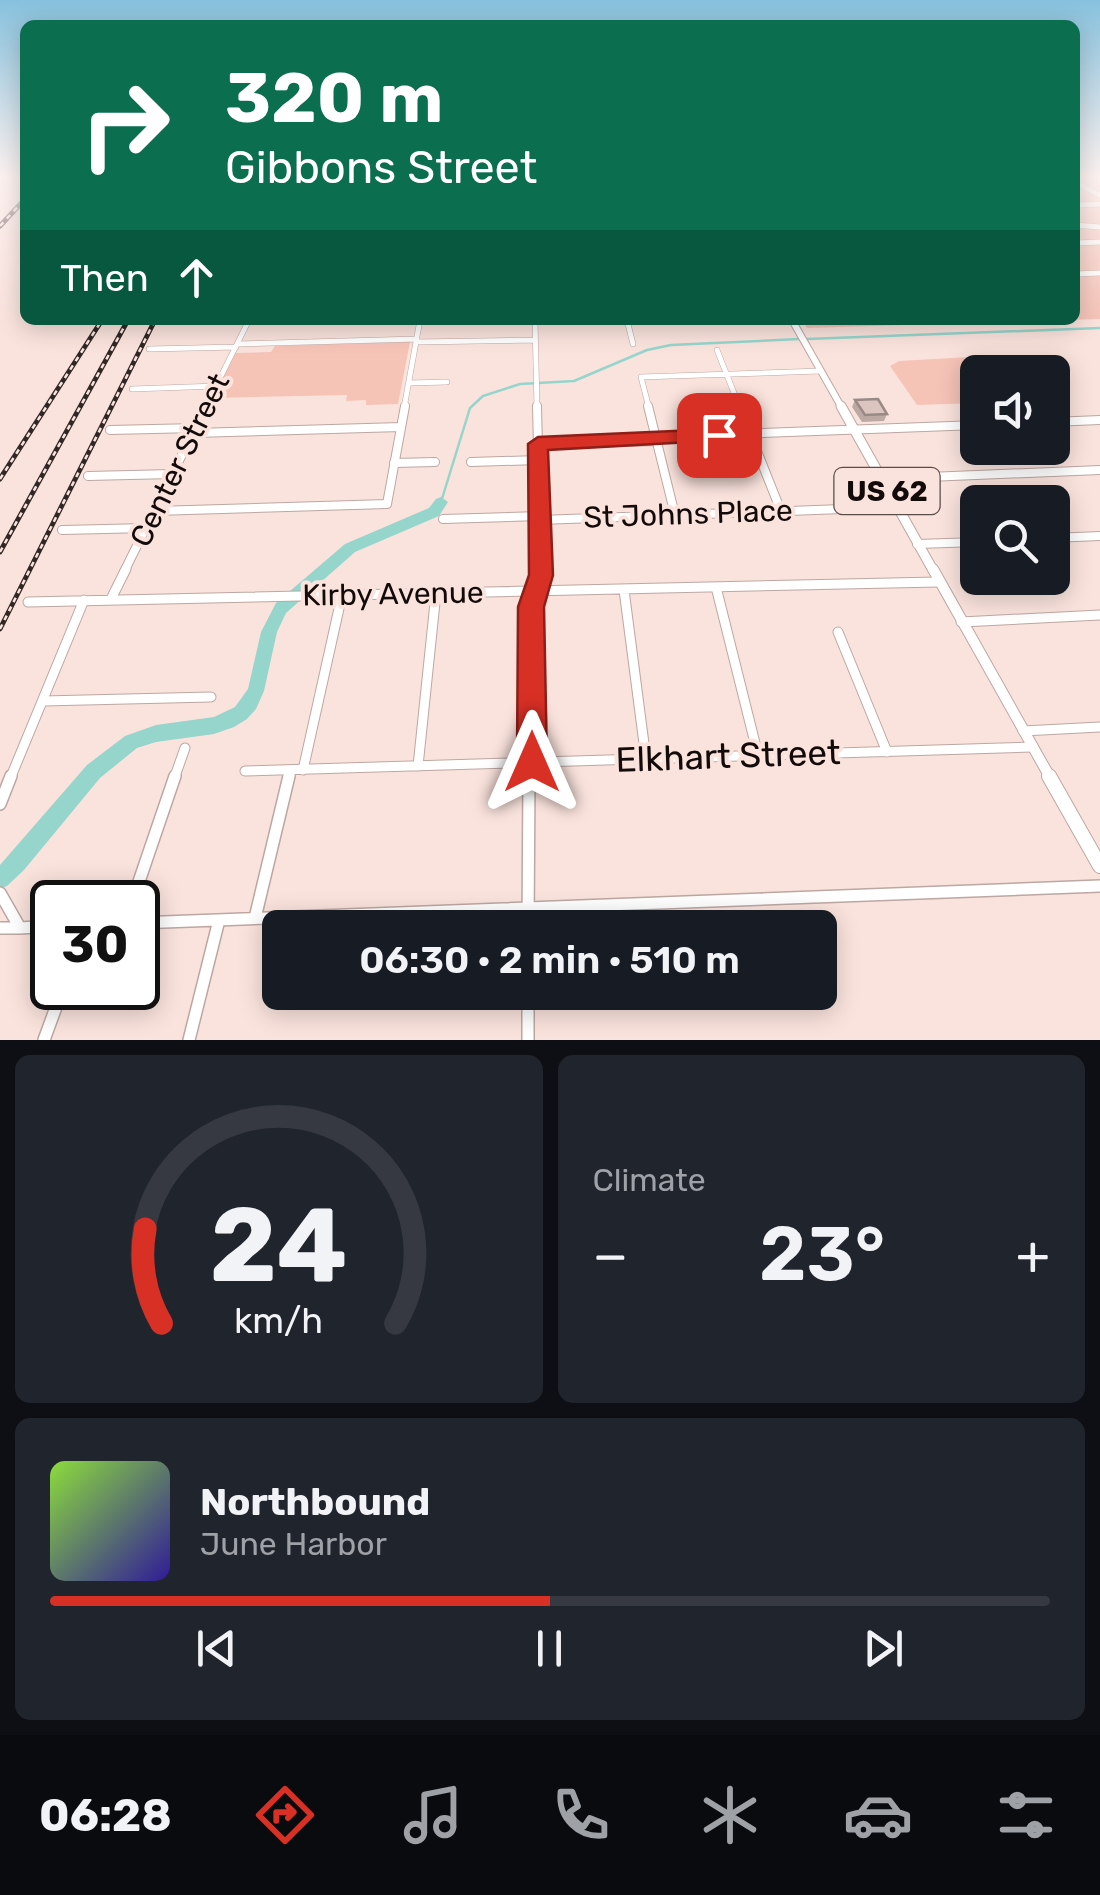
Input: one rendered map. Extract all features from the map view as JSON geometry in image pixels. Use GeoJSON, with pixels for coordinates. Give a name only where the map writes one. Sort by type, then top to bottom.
{"type":"FeatureCollection","features":[{"type":"Feature","properties":{"kind":"main road","name":"US 62"},"geometry":{"type":"LineString","coordinates":[[795,325],[1100,866]]}},
{"type":"Feature","properties":{"kind":"street","name":"Center Street"},"geometry":{"type":"LineString","coordinates":[[111,599],[248,325]]}},
{"type":"Feature","properties":{"kind":"street"},"geometry":{"type":"LineString","coordinates":[[155,511],[386,504],[419,325]]}},
{"type":"Feature","properties":{"kind":"street"},"geometry":{"type":"LineString","coordinates":[[528,907],[531,607],[541,575],[534,325]]}},
{"type":"Feature","properties":{"kind":"street"},"geometry":{"type":"LineString","coordinates":[[628,325],[633,344]]}},
{"type":"Feature","properties":{"kind":"street"},"geometry":{"type":"LineString","coordinates":[[150,349],[535,340]]}},
{"type":"Feature","properties":{"kind":"street"},"geometry":{"type":"LineString","coordinates":[[717,350],[781,511]]}},
{"type":"Feature","properties":{"kind":"street"},"geometry":{"type":"LineString","coordinates":[[675,515],[641,377],[820,371]]}},
{"type":"Feature","properties":{"kind":"street"},"geometry":{"type":"LineString","coordinates":[[409,382],[447,382]]}},
{"type":"Feature","properties":{"kind":"street"},"geometry":{"type":"LineString","coordinates":[[132,388],[217,386]]}},
{"type":"Feature","properties":{"kind":"street"},"geometry":{"type":"LineString","coordinates":[[1070,421],[1100,420]]}},
{"type":"Feature","properties":{"kind":"street"},"geometry":{"type":"LineString","coordinates":[[538,444],[960,426]]}},
{"type":"Feature","properties":{"kind":"street"},"geometry":{"type":"LineString","coordinates":[[110,430],[401,428]]}},
{"type":"Feature","properties":{"kind":"street"},"geometry":{"type":"LineString","coordinates":[[470,462],[538,460]]}},
{"type":"Feature","properties":{"kind":"street"},"geometry":{"type":"LineString","coordinates":[[394,464],[434,462]]}},
{"type":"Feature","properties":{"kind":"street"},"geometry":{"type":"LineString","coordinates":[[880,479],[1100,470]]}},
{"type":"Feature","properties":{"kind":"street"},"geometry":{"type":"LineString","coordinates":[[88,476],[174,474]]}},
{"type":"Feature","properties":{"kind":"street","name":"St Johns Place"},"geometry":{"type":"LineString","coordinates":[[443,518],[896,507]]}},
{"type":"Feature","properties":{"kind":"street"},"geometry":{"type":"LineString","coordinates":[[62,530],[147,528]]}},
{"type":"Feature","properties":{"kind":"street"},"geometry":{"type":"LineString","coordinates":[[1070,537],[1100,536]]}},
{"type":"Feature","properties":{"kind":"street"},"geometry":{"type":"LineString","coordinates":[[917,544],[960,543]]}},
{"type":"Feature","properties":{"kind":"street","name":"Kirby Avenue"},"geometry":{"type":"LineString","coordinates":[[28,602],[938,582]]}},
{"type":"Feature","properties":{"kind":"street"},"geometry":{"type":"LineString","coordinates":[[716,587],[758,756]]}},
{"type":"Feature","properties":{"kind":"street"},"geometry":{"type":"LineString","coordinates":[[624,590],[646,758]]}},
{"type":"Feature","properties":{"kind":"street"},"geometry":{"type":"LineString","coordinates":[[418,766],[436,593]]}},
{"type":"Feature","properties":{"kind":"street"},"geometry":{"type":"LineString","coordinates":[[255,918],[342,595]]}},
{"type":"Feature","properties":{"kind":"street"},"geometry":{"type":"LineString","coordinates":[[0,804],[84,600]]}},
{"type":"Feature","properties":{"kind":"street"},"geometry":{"type":"LineString","coordinates":[[961,622],[1100,616]]}},
{"type":"Feature","properties":{"kind":"street"},"geometry":{"type":"LineString","coordinates":[[838,632],[887,752]]}},
{"type":"Feature","properties":{"kind":"street"},"geometry":{"type":"LineString","coordinates":[[43,701],[211,696]]}},
{"type":"Feature","properties":{"kind":"street"},"geometry":{"type":"LineString","coordinates":[[1022,731],[1100,728]]}},
{"type":"Feature","properties":{"kind":"street","name":"Elkhart Street"},"geometry":{"type":"LineString","coordinates":[[244,771],[1032,747]]}},
{"type":"Feature","properties":{"kind":"street"},"geometry":{"type":"LineString","coordinates":[[140,880],[185,748]]}},
{"type":"Feature","properties":{"kind":"street"},"geometry":{"type":"LineString","coordinates":[[160,922],[1100,886]]}},
{"type":"Feature","properties":{"kind":"street"},"geometry":{"type":"LineString","coordinates":[[0,894],[20,928]]}},
{"type":"Feature","properties":{"kind":"street"},"geometry":{"type":"LineString","coordinates":[[189,1040],[219,920]]}},
{"type":"Feature","properties":{"kind":"street"},"geometry":{"type":"LineString","coordinates":[[0,928],[30,927]]}},
{"type":"Feature","properties":{"kind":"street"},"geometry":{"type":"LineString","coordinates":[[44,1040],[54,1010]]}},
{"type":"Feature","properties":{"kind":"street"},"geometry":{"type":"LineString","coordinates":[[528,1010],[528,1040]]}},
{"type":"Feature","properties":{"kind":"shaded area"},"geometry":{"type":"Polygon","coordinates":[[[1080,226],[1100,226],[1100,319],[1080,320],[1080,226]]]}},
{"type":"Feature","properties":{"kind":"shaded area"},"geometry":{"type":"Polygon","coordinates":[[[805,325],[904,325],[807,328],[805,325]]]}},
{"type":"Feature","properties":{"kind":"shaded area"},"geometry":{"type":"Polygon","coordinates":[[[410,342],[398,404],[366,405],[366,400],[346,401],[347,395],[213,398],[235,353],[271,352],[275,346],[410,342]]]}},
{"type":"Feature","properties":{"kind":"shaded area"},"geometry":{"type":"Polygon","coordinates":[[[960,358],[960,404],[917,405],[890,366],[899,361],[960,358]]]}},
{"type":"Feature","properties":{"kind":"building"},"geometry":{"type":"Polygon","coordinates":[[[878,399],[887,414],[865,415],[855,400],[878,399]]]}},
{"type":"Feature","properties":{"kind":"waterway"},"geometry":{"type":"LineString","coordinates":[[807,339],[1100,328]]}},
{"type":"Feature","properties":{"kind":"waterway"},"geometry":{"type":"LineString","coordinates":[[441,502],[470,408],[483,396],[520,384],[574,381],[647,350],[671,345],[799,339]]}},
{"type":"Feature","properties":{"kind":"waterway"},"geometry":{"type":"LineString","coordinates":[[0,879],[94,772],[131,742],[156,733],[214,726],[241,713],[256,691],[269,632],[281,608],[350,548],[434,512],[441,502]]}},
{"type":"Feature","properties":{"kind":"railway"},"geometry":{"type":"LineString","coordinates":[[0,479],[99,325]]}},
{"type":"Feature","properties":{"kind":"railway"},"geometry":{"type":"LineString","coordinates":[[0,552],[125,325]]}},
{"type":"Feature","properties":{"kind":"railway"},"geometry":{"type":"LineString","coordinates":[[0,629],[152,325]]}},
{"type":"Feature","properties":{"kind":"route"},"geometry":{"type":"LineString","coordinates":[[532,762],[531,607],[541,575],[538,444],[719,435]]}}]}
